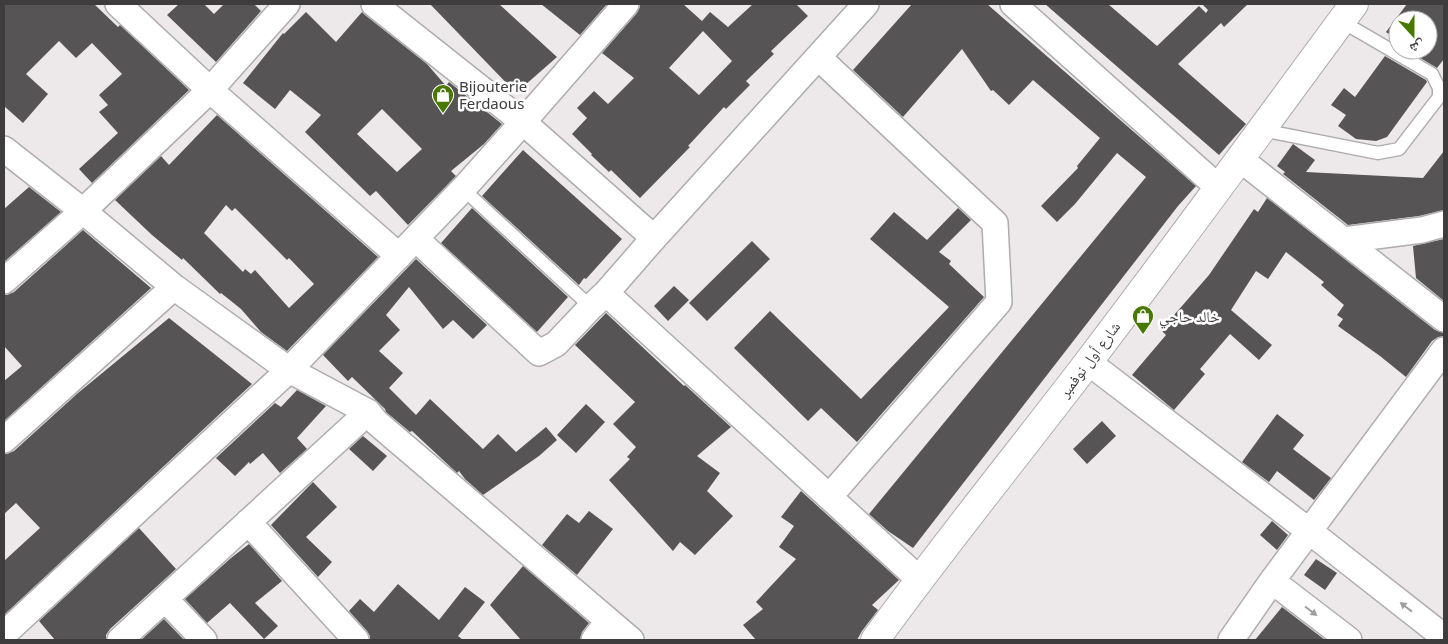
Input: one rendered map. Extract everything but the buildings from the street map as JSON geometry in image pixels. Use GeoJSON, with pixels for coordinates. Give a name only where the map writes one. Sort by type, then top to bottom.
{"type":"FeatureCollection","features":[{"type":"Feature","properties":{"kind":"main road","name":"شارع أول نوفمبر"},"geometry":{"type":"LineString","coordinates":[[875,640],[919,579],[1088,362],[1348,12]]}},
{"type":"Feature","properties":{"kind":"street"},"geometry":{"type":"LineString","coordinates":[[118,4],[210,90],[399,256]]}},
{"type":"Feature","properties":{"kind":"street"},"geometry":{"type":"LineString","coordinates":[[4,281],[83,211],[210,90],[287,4]]}},
{"type":"Feature","properties":{"kind":"street"},"geometry":{"type":"LineString","coordinates":[[374,4],[523,122],[654,238]]}},
{"type":"Feature","properties":{"kind":"street"},"geometry":{"type":"LineString","coordinates":[[4,634],[289,370],[463,189],[626,4]]}},
{"type":"Feature","properties":{"kind":"street"},"geometry":{"type":"LineString","coordinates":[[416,239],[539,353],[556,344],[599,300],[866,4]]}},
{"type":"Feature","properties":{"kind":"street"},"geometry":{"type":"LineString","coordinates":[[1013,4],[1219,188]]}},
{"type":"Feature","properties":{"kind":"street"},"geometry":{"type":"LineString","coordinates":[[818,57],[995,223],[999,302],[829,497]]}},
{"type":"Feature","properties":{"kind":"street"},"geometry":{"type":"LineString","coordinates":[[4,149],[174,286],[289,370],[368,412],[376,422],[601,631],[631,640]]}},
{"type":"Feature","properties":{"kind":"street"},"geometry":{"type":"LineString","coordinates":[[1240,159],[1444,319]]}},
{"type":"Feature","properties":{"kind":"street"},"geometry":{"type":"LineString","coordinates":[[1344,240],[1422,230],[1444,224]]}},
{"type":"Feature","properties":{"kind":"street"},"geometry":{"type":"LineString","coordinates":[[4,440],[174,286]]}},
{"type":"Feature","properties":{"kind":"street"},"geometry":{"type":"LineString","coordinates":[[599,300],[829,497],[919,579]]}},
{"type":"Feature","properties":{"kind":"street"},"geometry":{"type":"LineString","coordinates":[[1232,640],[1272,581],[1444,350]]}},
{"type":"Feature","properties":{"kind":"street"},"geometry":{"type":"LineString","coordinates":[[1088,362],[1444,637]]}},
{"type":"Feature","properties":{"kind":"street"},"geometry":{"type":"LineString","coordinates":[[120,640],[368,412]]}},
{"type":"Feature","properties":{"kind":"street"},"geometry":{"type":"LineString","coordinates":[[248,522],[356,640]]}},
{"type":"Feature","properties":{"kind":"street"},"geometry":{"type":"LineString","coordinates":[[1272,581],[1336,636]]}},
{"type":"Feature","properties":{"kind":"street"},"geometry":{"type":"LineString","coordinates":[[165,599],[204,640]]}},
{"type":"Feature","properties":{"kind":"lane"},"geometry":{"type":"LineString","coordinates":[[1262,130],[1378,153],[1399,149],[1439,98],[1439,88],[1432,74],[1348,12]]}},
{"type":"Feature","properties":{"kind":"lane"},"geometry":{"type":"LineString","coordinates":[[463,189],[599,300]]}},
{"type":"Feature","properties":{"kind":"place","name":"Bijouterie Ferdaous"},"geometry":{"type":"Point","coordinates":[443,114]}},
{"type":"Feature","properties":{"kind":"place","name":"خالد حاجي"},"geometry":{"type":"Point","coordinates":[1143,335]}}]}
